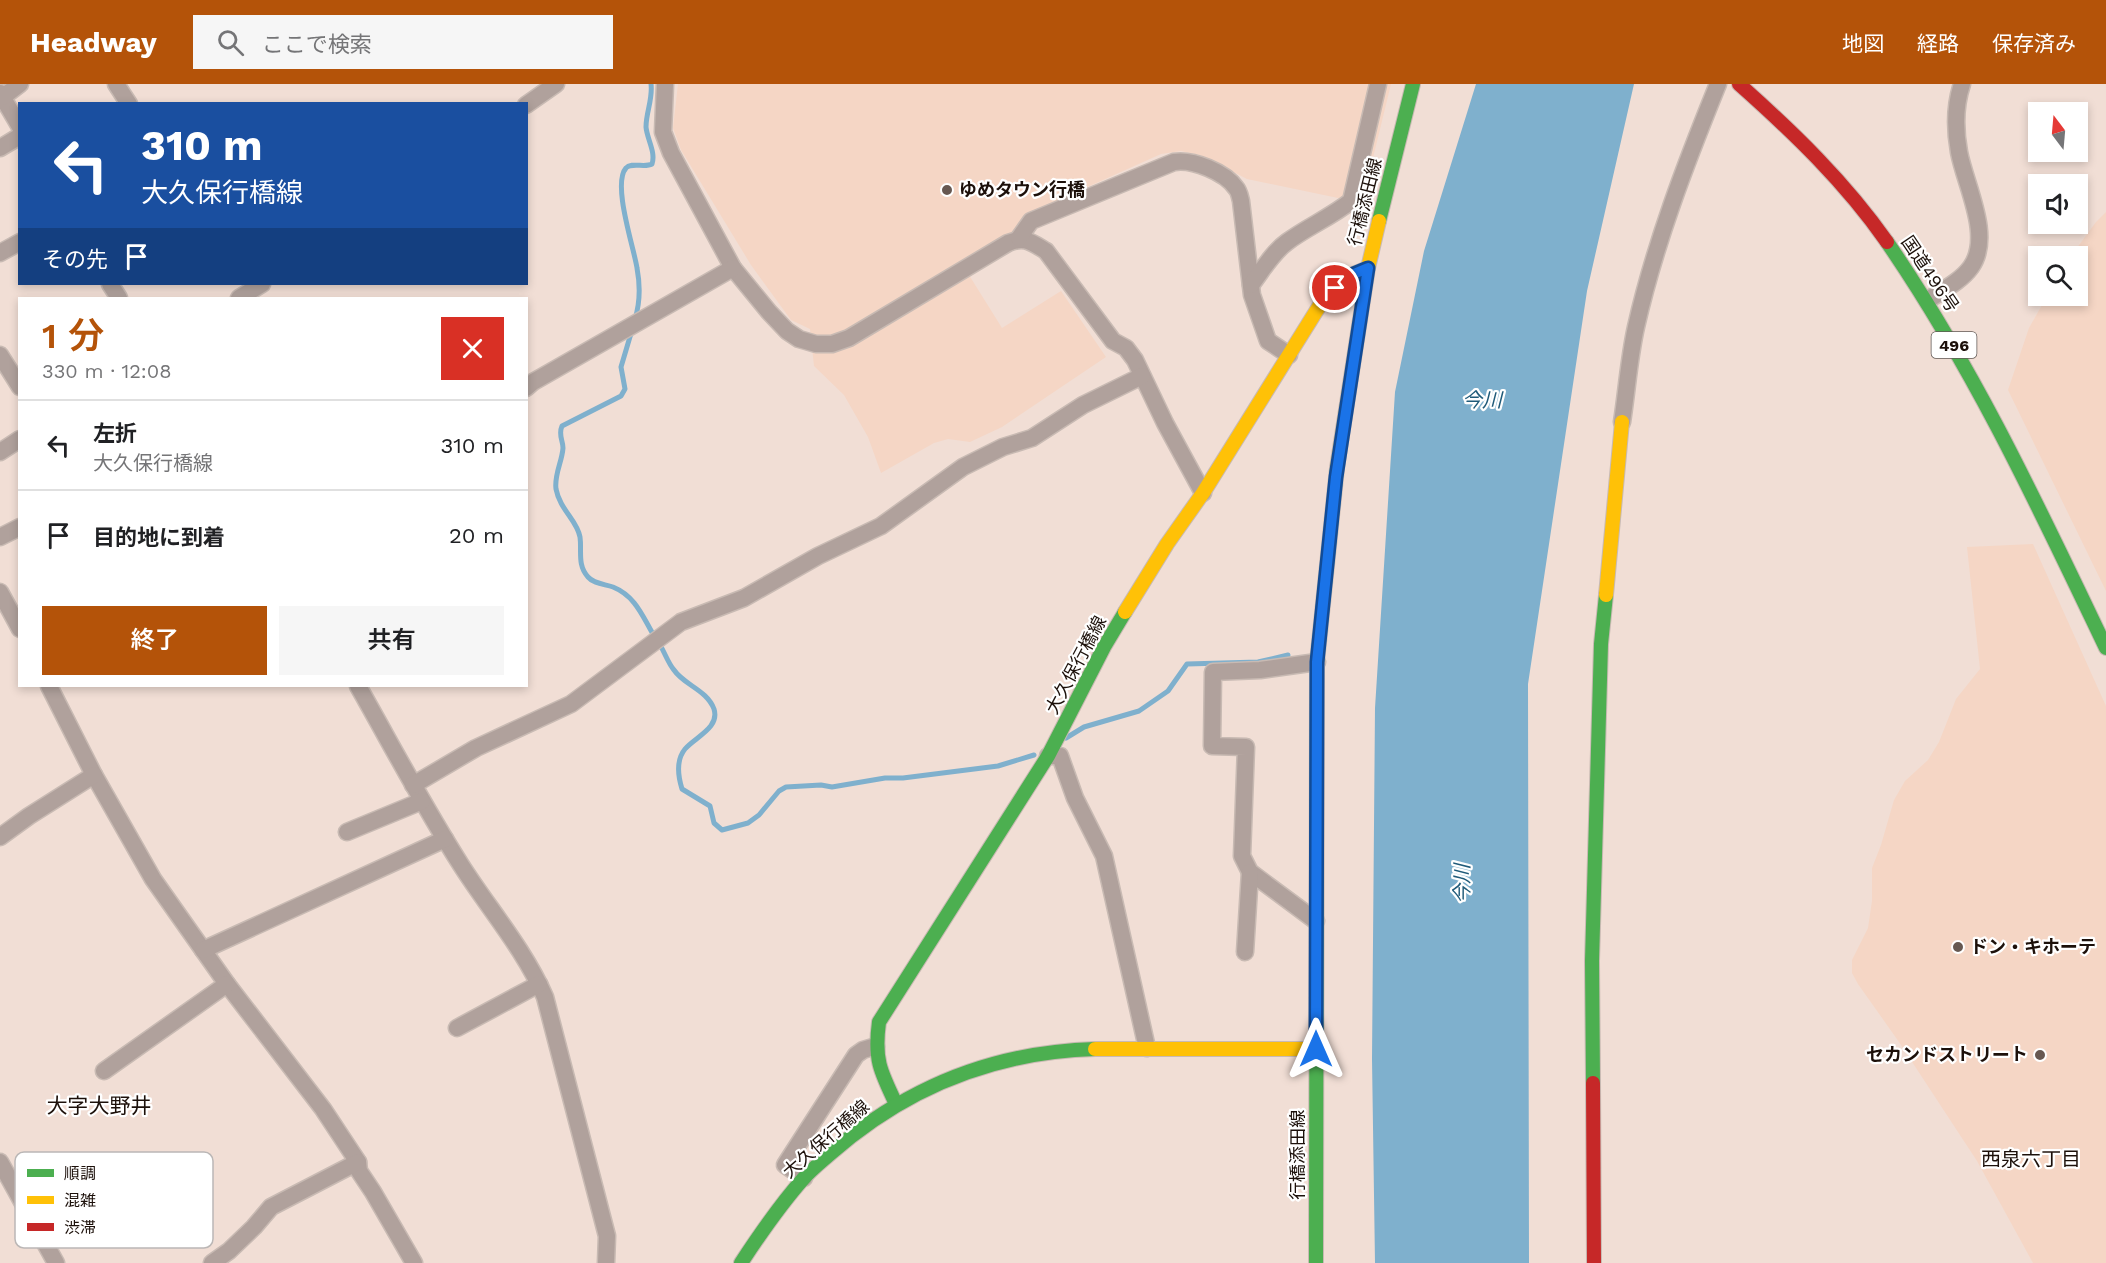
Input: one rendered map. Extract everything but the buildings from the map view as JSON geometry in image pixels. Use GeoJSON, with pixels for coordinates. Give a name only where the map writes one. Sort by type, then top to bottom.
{"type":"FeatureCollection","features":[{"type":"Feature","properties":{"kind":"main road","name":"行橋添田線"},"geometry":{"type":"LineString","coordinates":[[1316,1263],[1317,662],[1336,477],[1368,268],[1413,84]]}},
{"type":"Feature","properties":{"kind":"main road","name":"国道496号"},"geometry":{"type":"LineString","coordinates":[[1739,84],[1840,182],[1928,300],[1994,414],[2106,648]]}},
{"type":"Feature","properties":{"kind":"main road","name":"大久保行橋線"},"geometry":{"type":"LineString","coordinates":[[896,1104],[881,1073],[876,1046],[879,1022],[1048,756],[1104,647],[1167,544],[1203,493],[1325,297],[1344,278],[1368,268]]}},
{"type":"Feature","properties":{"kind":"main road"},"geometry":{"type":"LineString","coordinates":[[1594,1263],[1592,962],[1601,644],[1622,422]]}},
{"type":"Feature","properties":{"kind":"main road","name":"大久保行橋線"},"geometry":{"type":"LineString","coordinates":[[741,1263],[767,1224],[804,1178],[852,1135],[896,1104],[941,1081],[992,1064],[1063,1050],[1316,1049]]}},
{"type":"Feature","properties":{"kind":"street"},"geometry":{"type":"LineString","coordinates":[[18,124],[1,95],[20,84]]}},
{"type":"Feature","properties":{"kind":"street"},"geometry":{"type":"LineString","coordinates":[[116,84],[128,102]]}},
{"type":"Feature","properties":{"kind":"street"},"geometry":{"type":"LineString","coordinates":[[528,104],[556,84]]}},
{"type":"Feature","properties":{"kind":"street"},"geometry":{"type":"LineString","coordinates":[[665,84],[663,132],[671,153],[733,268],[769,312],[787,331],[799,339],[816,344],[832,344],[849,338],[1019,238],[1031,221],[1174,162],[1186,160],[1227,178],[1237,189],[1242,201],[1252,295],[1269,341],[1289,355]]}},
{"type":"Feature","properties":{"kind":"street"},"geometry":{"type":"LineString","coordinates":[[1251,285],[1269,260],[1286,243],[1335,214],[1351,201],[1378,84]]}},
{"type":"Feature","properties":{"kind":"street"},"geometry":{"type":"LineString","coordinates":[[1622,422],[1636,328],[1655,253],[1690,153],[1718,84]]}},
{"type":"Feature","properties":{"kind":"street"},"geometry":{"type":"LineString","coordinates":[[1928,300],[1962,277],[1972,265],[1980,241],[1956,135],[1962,84]]}},
{"type":"Feature","properties":{"kind":"street"},"geometry":{"type":"LineString","coordinates":[[0,148],[18,137]]}},
{"type":"Feature","properties":{"kind":"street"},"geometry":{"type":"LineString","coordinates":[[1019,238],[1031,241],[1046,250],[1113,341],[1126,348],[1135,360],[1203,493]]}},
{"type":"Feature","properties":{"kind":"street"},"geometry":{"type":"LineString","coordinates":[[0,253],[18,243]]}},
{"type":"Feature","properties":{"kind":"street"},"geometry":{"type":"LineString","coordinates":[[528,386],[733,268]]}},
{"type":"Feature","properties":{"kind":"street"},"geometry":{"type":"LineString","coordinates":[[0,355],[18,384]]}},
{"type":"Feature","properties":{"kind":"street"},"geometry":{"type":"LineString","coordinates":[[413,785],[476,748],[571,704],[681,622],[744,598],[818,556],[881,526],[963,467],[1003,447],[1032,438],[1083,405],[1142,376]]}},
{"type":"Feature","properties":{"kind":"street"},"geometry":{"type":"LineString","coordinates":[[0,452],[18,440]]}},
{"type":"Feature","properties":{"kind":"street"},"geometry":{"type":"LineString","coordinates":[[0,537],[18,528]]}},
{"type":"Feature","properties":{"kind":"street"},"geometry":{"type":"LineString","coordinates":[[0,592],[18,625]]}},
{"type":"Feature","properties":{"kind":"street"},"geometry":{"type":"LineString","coordinates":[[1316,921],[1250,872],[1242,856],[1246,747],[1212,746],[1213,672],[1260,670],[1317,662]]}},
{"type":"Feature","properties":{"kind":"street"},"geometry":{"type":"LineString","coordinates":[[52,687],[94,775],[153,879],[227,984],[323,1109],[358,1162],[359,1172],[414,1263]]}},
{"type":"Feature","properties":{"kind":"street"},"geometry":{"type":"LineString","coordinates":[[359,687],[445,839],[533,969],[545,997],[607,1236],[606,1263]]}},
{"type":"Feature","properties":{"kind":"street"},"geometry":{"type":"LineString","coordinates":[[1048,756],[1060,756],[1075,798],[1104,856],[1147,1048]]}},
{"type":"Feature","properties":{"kind":"street"},"geometry":{"type":"LineString","coordinates":[[0,837],[94,775]]}},
{"type":"Feature","properties":{"kind":"street"},"geometry":{"type":"LineString","coordinates":[[347,832],[422,801]]}},
{"type":"Feature","properties":{"kind":"street"},"geometry":{"type":"LineString","coordinates":[[202,950],[445,839]]}},
{"type":"Feature","properties":{"kind":"street"},"geometry":{"type":"LineString","coordinates":[[1245,952],[1250,872]]}},
{"type":"Feature","properties":{"kind":"street"},"geometry":{"type":"LineString","coordinates":[[104,1071],[227,984]]}},
{"type":"Feature","properties":{"kind":"street"},"geometry":{"type":"LineString","coordinates":[[457,1028],[539,984]]}},
{"type":"Feature","properties":{"kind":"street"},"geometry":{"type":"LineString","coordinates":[[804,1178],[785,1165],[856,1055],[876,1046]]}},
{"type":"Feature","properties":{"kind":"street"},"geometry":{"type":"LineString","coordinates":[[0,1162],[15,1189]]}},
{"type":"Feature","properties":{"kind":"street"},"geometry":{"type":"LineString","coordinates":[[212,1263],[229,1251],[271,1207],[358,1162]]}},
{"type":"Feature","properties":{"kind":"street"},"geometry":{"type":"LineString","coordinates":[[48,1248],[56,1263]]}},
{"type":"Feature","properties":{"kind":"shaded area"},"geometry":{"type":"Polygon","coordinates":[[[678,84],[1391,84],[1362,203],[1247,179],[1200,155],[1181,151],[1161,154],[1034,211],[1022,224],[1014,250],[969,275],[1002,328],[1061,291],[1106,357],[1002,427],[970,442],[948,439],[934,443],[881,473],[868,437],[844,395],[814,366],[810,329],[791,320],[751,265],[681,150],[673,128],[678,84]]]}},
{"type":"Feature","properties":{"kind":"shaded area"},"geometry":{"type":"Polygon","coordinates":[[[2106,212],[2106,591],[2008,390],[2029,328],[2041,306],[2088,306],[2088,246],[2078,246],[2106,212]]]}},
{"type":"Feature","properties":{"kind":"shaded area"},"geometry":{"type":"Polygon","coordinates":[[[2033,544],[2106,706],[2106,1263],[2033,1263],[1977,1161],[1852,973],[1852,960],[1868,928],[1872,901],[1872,868],[1894,800],[1905,781],[1928,760],[1939,742],[1956,699],[1980,669],[1967,547],[2033,544]]]}},
{"type":"Feature","properties":{"kind":"water","name":"今川"},"geometry":{"type":"Polygon","coordinates":[[[1476,84],[1634,84],[1587,291],[1528,684],[1529,1263],[1375,1263],[1372,1059],[1375,708],[1395,392],[1424,251],[1476,84]]]}},
{"type":"Feature","properties":{"kind":"waterway"},"geometry":{"type":"LineString","coordinates":[[635,319],[639,300],[639,280],[621,188],[622,176],[628,166],[652,164],[653,155],[646,127],[651,84]]}},
{"type":"Feature","properties":{"kind":"waterway"},"geometry":{"type":"LineString","coordinates":[[632,330],[621,367],[625,389],[621,396],[562,426],[563,448],[556,489],[561,503],[576,525],[580,537],[582,568],[588,577],[627,595],[653,634]]}},
{"type":"Feature","properties":{"kind":"waterway"},"geometry":{"type":"LineString","coordinates":[[660,645],[678,675],[701,692],[711,702],[714,709],[715,716],[710,727],[682,753],[679,774],[682,789],[710,806],[714,823],[722,830],[748,823],[759,815],[779,791],[786,787],[821,785],[832,787],[885,778],[903,778],[998,766],[1034,755]]}},
{"type":"Feature","properties":{"kind":"waterway"},"geometry":{"type":"LineString","coordinates":[[1066,738],[1084,727],[1139,711],[1168,691],[1187,664],[1258,662],[1288,655]]}},
{"type":"Feature","properties":{"kind":"traffic: fast"},"geometry":{"type":"LineString","coordinates":[[1379,221],[1413,84]]}},
{"type":"Feature","properties":{"kind":"traffic: fast"},"geometry":{"type":"LineString","coordinates":[[1887,242],[1949,340],[2004,440],[2106,648]]}},
{"type":"Feature","properties":{"kind":"traffic: fast"},"geometry":{"type":"LineString","coordinates":[[1316,1263],[1317,662],[1337,468]]}},
{"type":"Feature","properties":{"kind":"traffic: fast"},"geometry":{"type":"LineString","coordinates":[[1593,1083],[1592,961],[1601,644],[1606,595]]}},
{"type":"Feature","properties":{"kind":"traffic: fast"},"geometry":{"type":"LineString","coordinates":[[896,1104],[878,1056],[879,1022],[1048,756],[1104,647],[1125,612]]}},
{"type":"Feature","properties":{"kind":"traffic: fast"},"geometry":{"type":"LineString","coordinates":[[741,1263],[778,1209],[806,1176],[859,1130],[889,1110],[921,1092],[987,1066],[1022,1057],[1095,1049]]}},
{"type":"Feature","properties":{"kind":"traffic: slow"},"geometry":{"type":"LineString","coordinates":[[1337,468],[1368,268],[1379,221]]}},
{"type":"Feature","properties":{"kind":"traffic: slow"},"geometry":{"type":"LineString","coordinates":[[1125,612],[1167,544],[1203,493],[1325,297],[1344,278],[1368,268]]}},
{"type":"Feature","properties":{"kind":"traffic: slow"},"geometry":{"type":"LineString","coordinates":[[1606,595],[1622,422]]}},
{"type":"Feature","properties":{"kind":"traffic: slow"},"geometry":{"type":"LineString","coordinates":[[1095,1049],[1316,1049]]}},
{"type":"Feature","properties":{"kind":"traffic: jam"},"geometry":{"type":"LineString","coordinates":[[1739,84],[1779,120],[1836,178],[1887,242]]}},
{"type":"Feature","properties":{"kind":"traffic: jam"},"geometry":{"type":"LineString","coordinates":[[1593,1083],[1594,1263]]}},
{"type":"Feature","properties":{"kind":"place","name":"ゆめタウン行橋"},"geometry":{"type":"Point","coordinates":[947,190]}},
{"type":"Feature","properties":{"kind":"place","name":"ドン・キホーテ"},"geometry":{"type":"Point","coordinates":[1958,947]}},
{"type":"Feature","properties":{"kind":"place","name":"セカンドストリート"},"geometry":{"type":"Point","coordinates":[2040,1055]}},
{"type":"Feature","properties":{"kind":"district","name":"大字大野井"},"geometry":{"type":"Point","coordinates":[99,1106]}},
{"type":"Feature","properties":{"kind":"district","name":"西泉六丁目"},"geometry":{"type":"Point","coordinates":[2031,1159]}},
{"type":"Feature","properties":{"kind":"route"},"geometry":{"type":"LineString","coordinates":[[1316,1049],[1317,662],[1336,477],[1368,268],[1344,278],[1335,288]]}}]}
